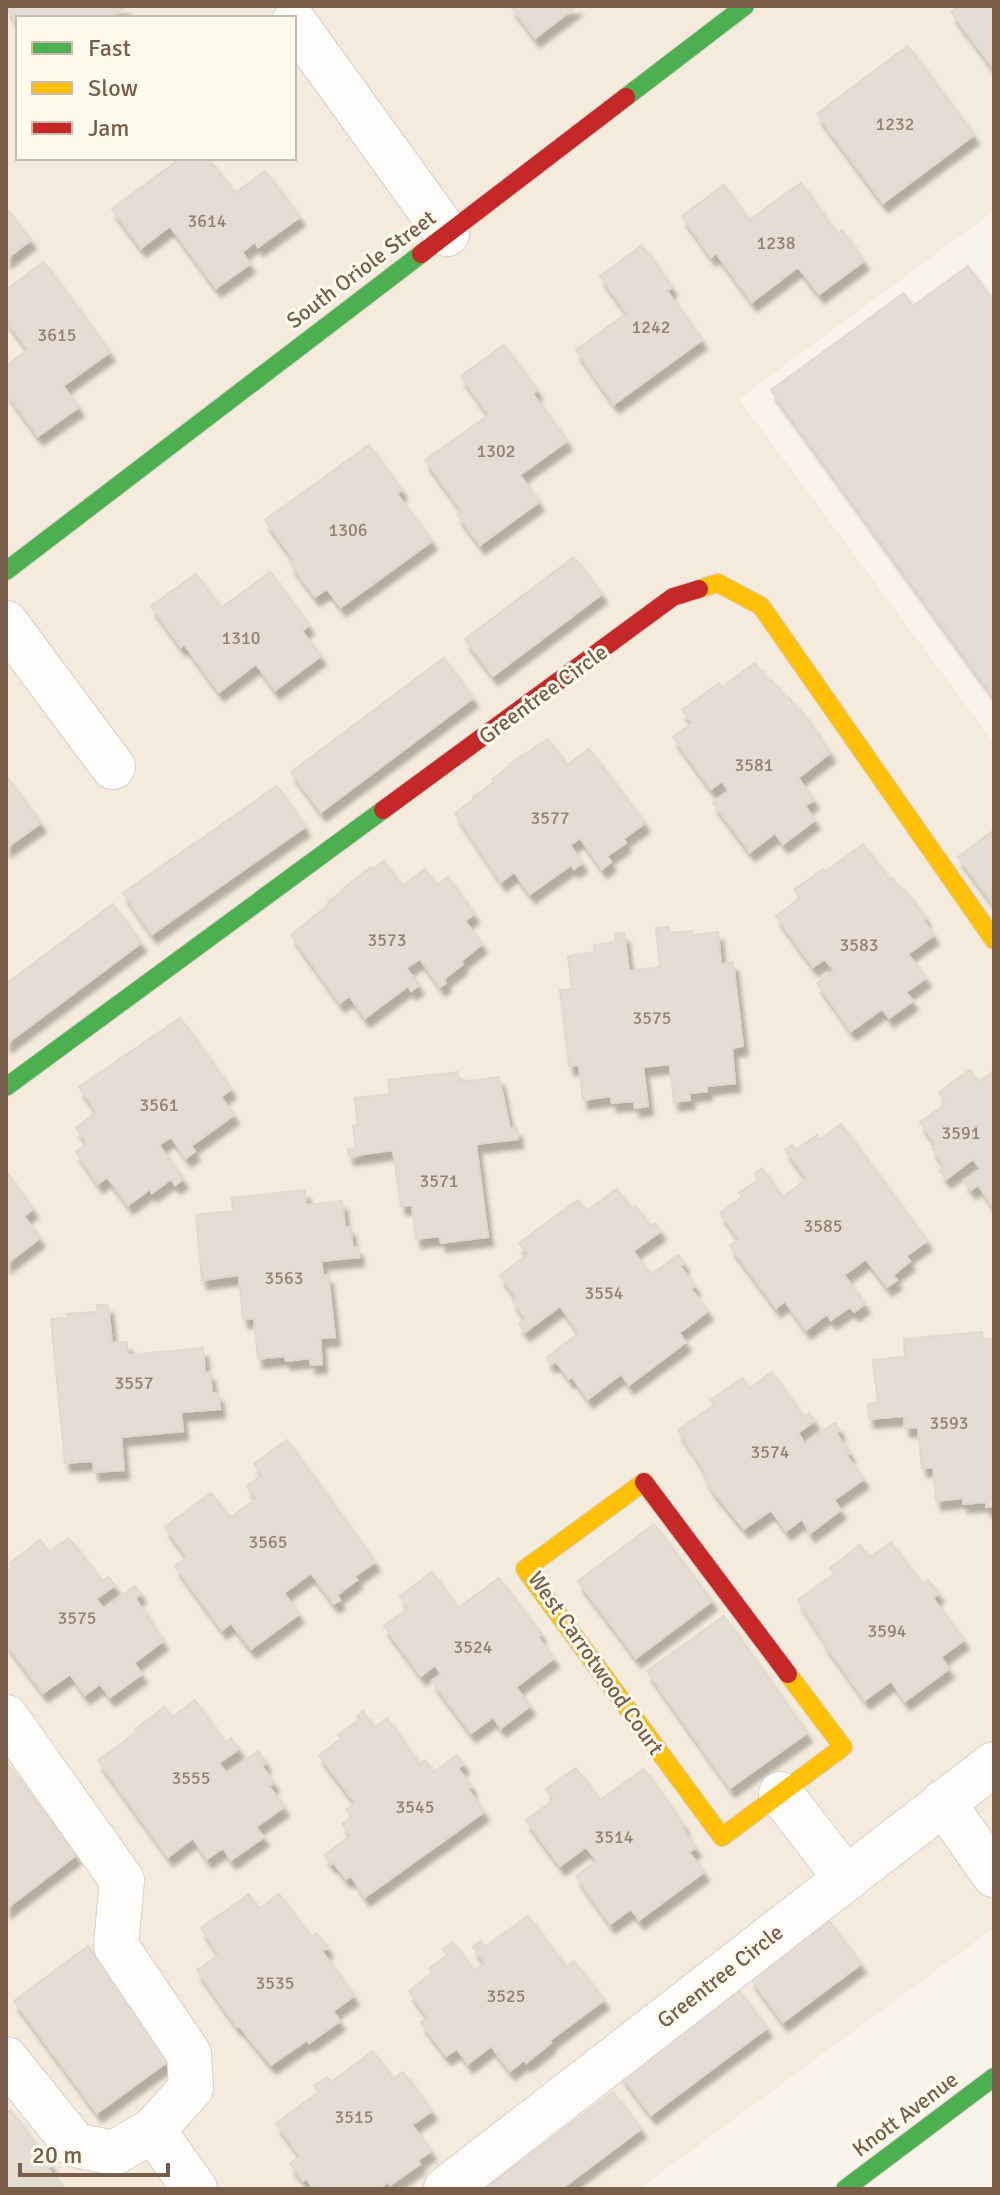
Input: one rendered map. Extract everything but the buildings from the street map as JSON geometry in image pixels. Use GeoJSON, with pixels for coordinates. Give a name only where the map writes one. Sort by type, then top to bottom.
{"type":"FeatureCollection","features":[{"type":"Feature","properties":{"kind":"street","name":"South Oriole Street"},"geometry":{"type":"LineString","coordinates":[[6,571],[745,6]]}},
{"type":"Feature","properties":{"kind":"street"},"geometry":{"type":"LineString","coordinates":[[296,26],[447,234]]}},
{"type":"Feature","properties":{"kind":"street","name":"Greentree Circle"},"geometry":{"type":"LineString","coordinates":[[6,1087],[673,597],[718,583],[761,606],[994,940]]}},
{"type":"Feature","properties":{"kind":"street"},"geometry":{"type":"LineString","coordinates":[[6,623],[113,767]]}},
{"type":"Feature","properties":{"kind":"street","name":"West Carrotwood Court"},"geometry":{"type":"LineString","coordinates":[[644,1482],[843,1747],[781,1794],[722,1837],[525,1569],[644,1482]]}},
{"type":"Feature","properties":{"kind":"street"},"geometry":{"type":"LineString","coordinates":[[6,1717],[122,1880],[116,1946],[189,2054],[191,2088],[153,2130],[114,2153],[75,2145],[6,2059]]}},
{"type":"Feature","properties":{"kind":"street","name":"Greentree Circle"},"geometry":{"type":"LineString","coordinates":[[446,2189],[994,1764]]}},
{"type":"Feature","properties":{"kind":"street"},"geometry":{"type":"LineString","coordinates":[[781,1794],[846,1878]]}},
{"type":"Feature","properties":{"kind":"street"},"geometry":{"type":"LineString","coordinates":[[943,1802],[994,1875]]}},
{"type":"Feature","properties":{"kind":"street","name":"Knott Avenue"},"geometry":{"type":"LineString","coordinates":[[845,2189],[994,2077]]}},
{"type":"Feature","properties":{"kind":"street"},"geometry":{"type":"LineString","coordinates":[[153,2130],[195,2189]]}},
{"type":"Feature","properties":{"kind":"shaded area"},"geometry":{"type":"Polygon","coordinates":[[[6,6],[994,6],[994,211],[739,399],[994,743],[994,1928],[639,2189],[6,2189],[6,6]]]}},
{"type":"Feature","properties":{"kind":"traffic: fast"},"geometry":{"type":"LineString","coordinates":[[626,97],[745,6]]}},
{"type":"Feature","properties":{"kind":"traffic: fast"},"geometry":{"type":"LineString","coordinates":[[6,571],[421,254]]}},
{"type":"Feature","properties":{"kind":"traffic: fast"},"geometry":{"type":"LineString","coordinates":[[6,1087],[383,810]]}},
{"type":"Feature","properties":{"kind":"traffic: fast"},"geometry":{"type":"LineString","coordinates":[[845,2189],[994,2077]]}},
{"type":"Feature","properties":{"kind":"traffic: slow"},"geometry":{"type":"LineString","coordinates":[[699,589],[718,583],[761,606],[994,940]]}},
{"type":"Feature","properties":{"kind":"traffic: slow"},"geometry":{"type":"LineString","coordinates":[[644,1482],[525,1569],[722,1837],[843,1747],[788,1674]]}},
{"type":"Feature","properties":{"kind":"traffic: jam"},"geometry":{"type":"LineString","coordinates":[[421,254],[626,97]]}},
{"type":"Feature","properties":{"kind":"traffic: jam"},"geometry":{"type":"LineString","coordinates":[[383,810],[673,597],[699,589]]}},
{"type":"Feature","properties":{"kind":"traffic: jam"},"geometry":{"type":"LineString","coordinates":[[644,1482],[788,1674]]}}]}
